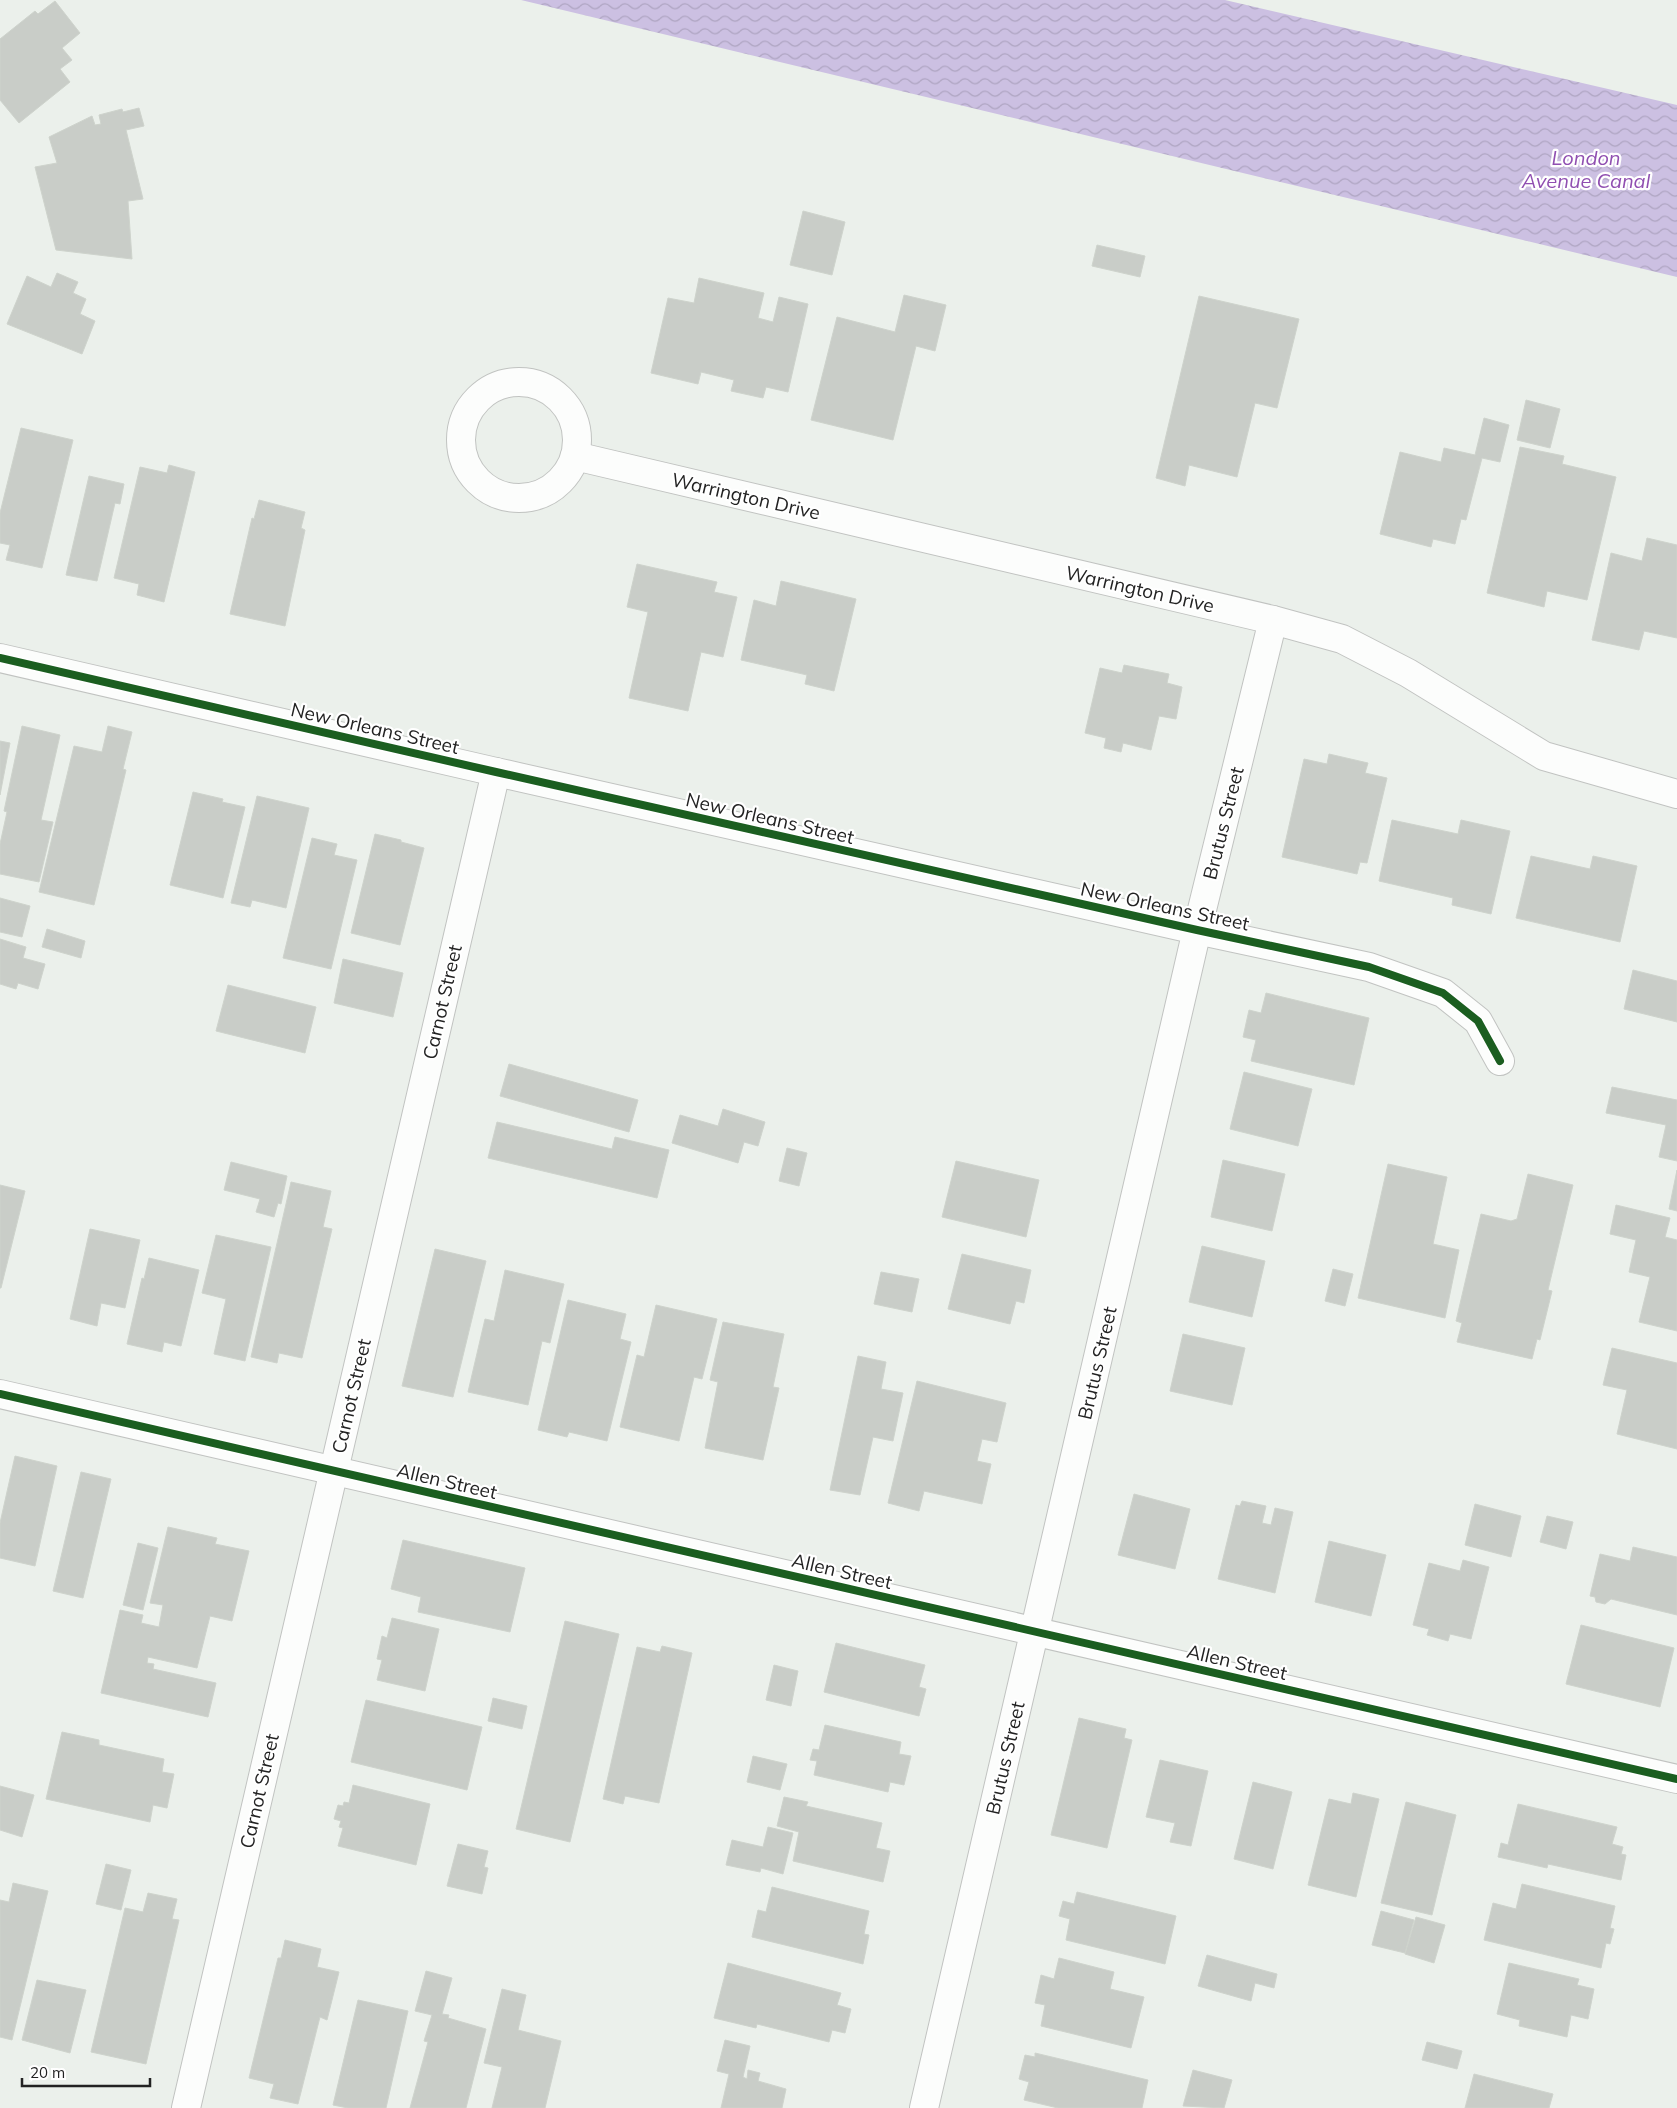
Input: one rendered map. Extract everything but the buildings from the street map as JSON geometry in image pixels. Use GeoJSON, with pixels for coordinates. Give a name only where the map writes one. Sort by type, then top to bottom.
{"type":"FeatureCollection","features":[{"type":"Feature","properties":{"kind":"street"},"geometry":{"type":"LineString","coordinates":[[510,382],[530,382],[548,389],[563,402],[574,419],[577,438],[575,456],[566,474],[553,488],[536,496],[518,498],[499,495],[483,486],[470,472],[463,455],[461,436],[465,418],[476,402],[491,389],[510,382]]}},
{"type":"Feature","properties":{"kind":"street","name":"Warrington Drive"},"geometry":{"type":"LineString","coordinates":[[575,456],[1273,620],[1342,639],[1408,673],[1544,756],[1677,794]]}},
{"type":"Feature","properties":{"kind":"street","name":"Brutus Street"},"geometry":{"type":"LineString","coordinates":[[924,2108],[1197,930],[1273,620]]}},
{"type":"Feature","properties":{"kind":"street","name":"New Orleans Street"},"geometry":{"type":"LineString","coordinates":[[0,658],[496,772],[1369,967],[1442,993],[1478,1021],[1500,1061]]}},
{"type":"Feature","properties":{"kind":"street","name":"Carnot Street"},"geometry":{"type":"LineString","coordinates":[[186,2108],[496,772]]}},
{"type":"Feature","properties":{"kind":"street","name":"Allen Street"},"geometry":{"type":"LineString","coordinates":[[0,1394],[1677,1780]]}},
{"type":"Feature","properties":{"kind":"water","name":"London Avenue Canal"},"geometry":{"type":"Polygon","coordinates":[[[521,0],[1225,0],[1677,105],[1677,277],[521,0]]]}},
{"type":"Feature","properties":{"kind":"cycle path"},"geometry":{"type":"LineString","coordinates":[[0,658],[496,772],[1369,967],[1443,993],[1478,1021],[1500,1061]]}},
{"type":"Feature","properties":{"kind":"cycle path"},"geometry":{"type":"LineString","coordinates":[[0,1394],[1677,1779]]}}]}
